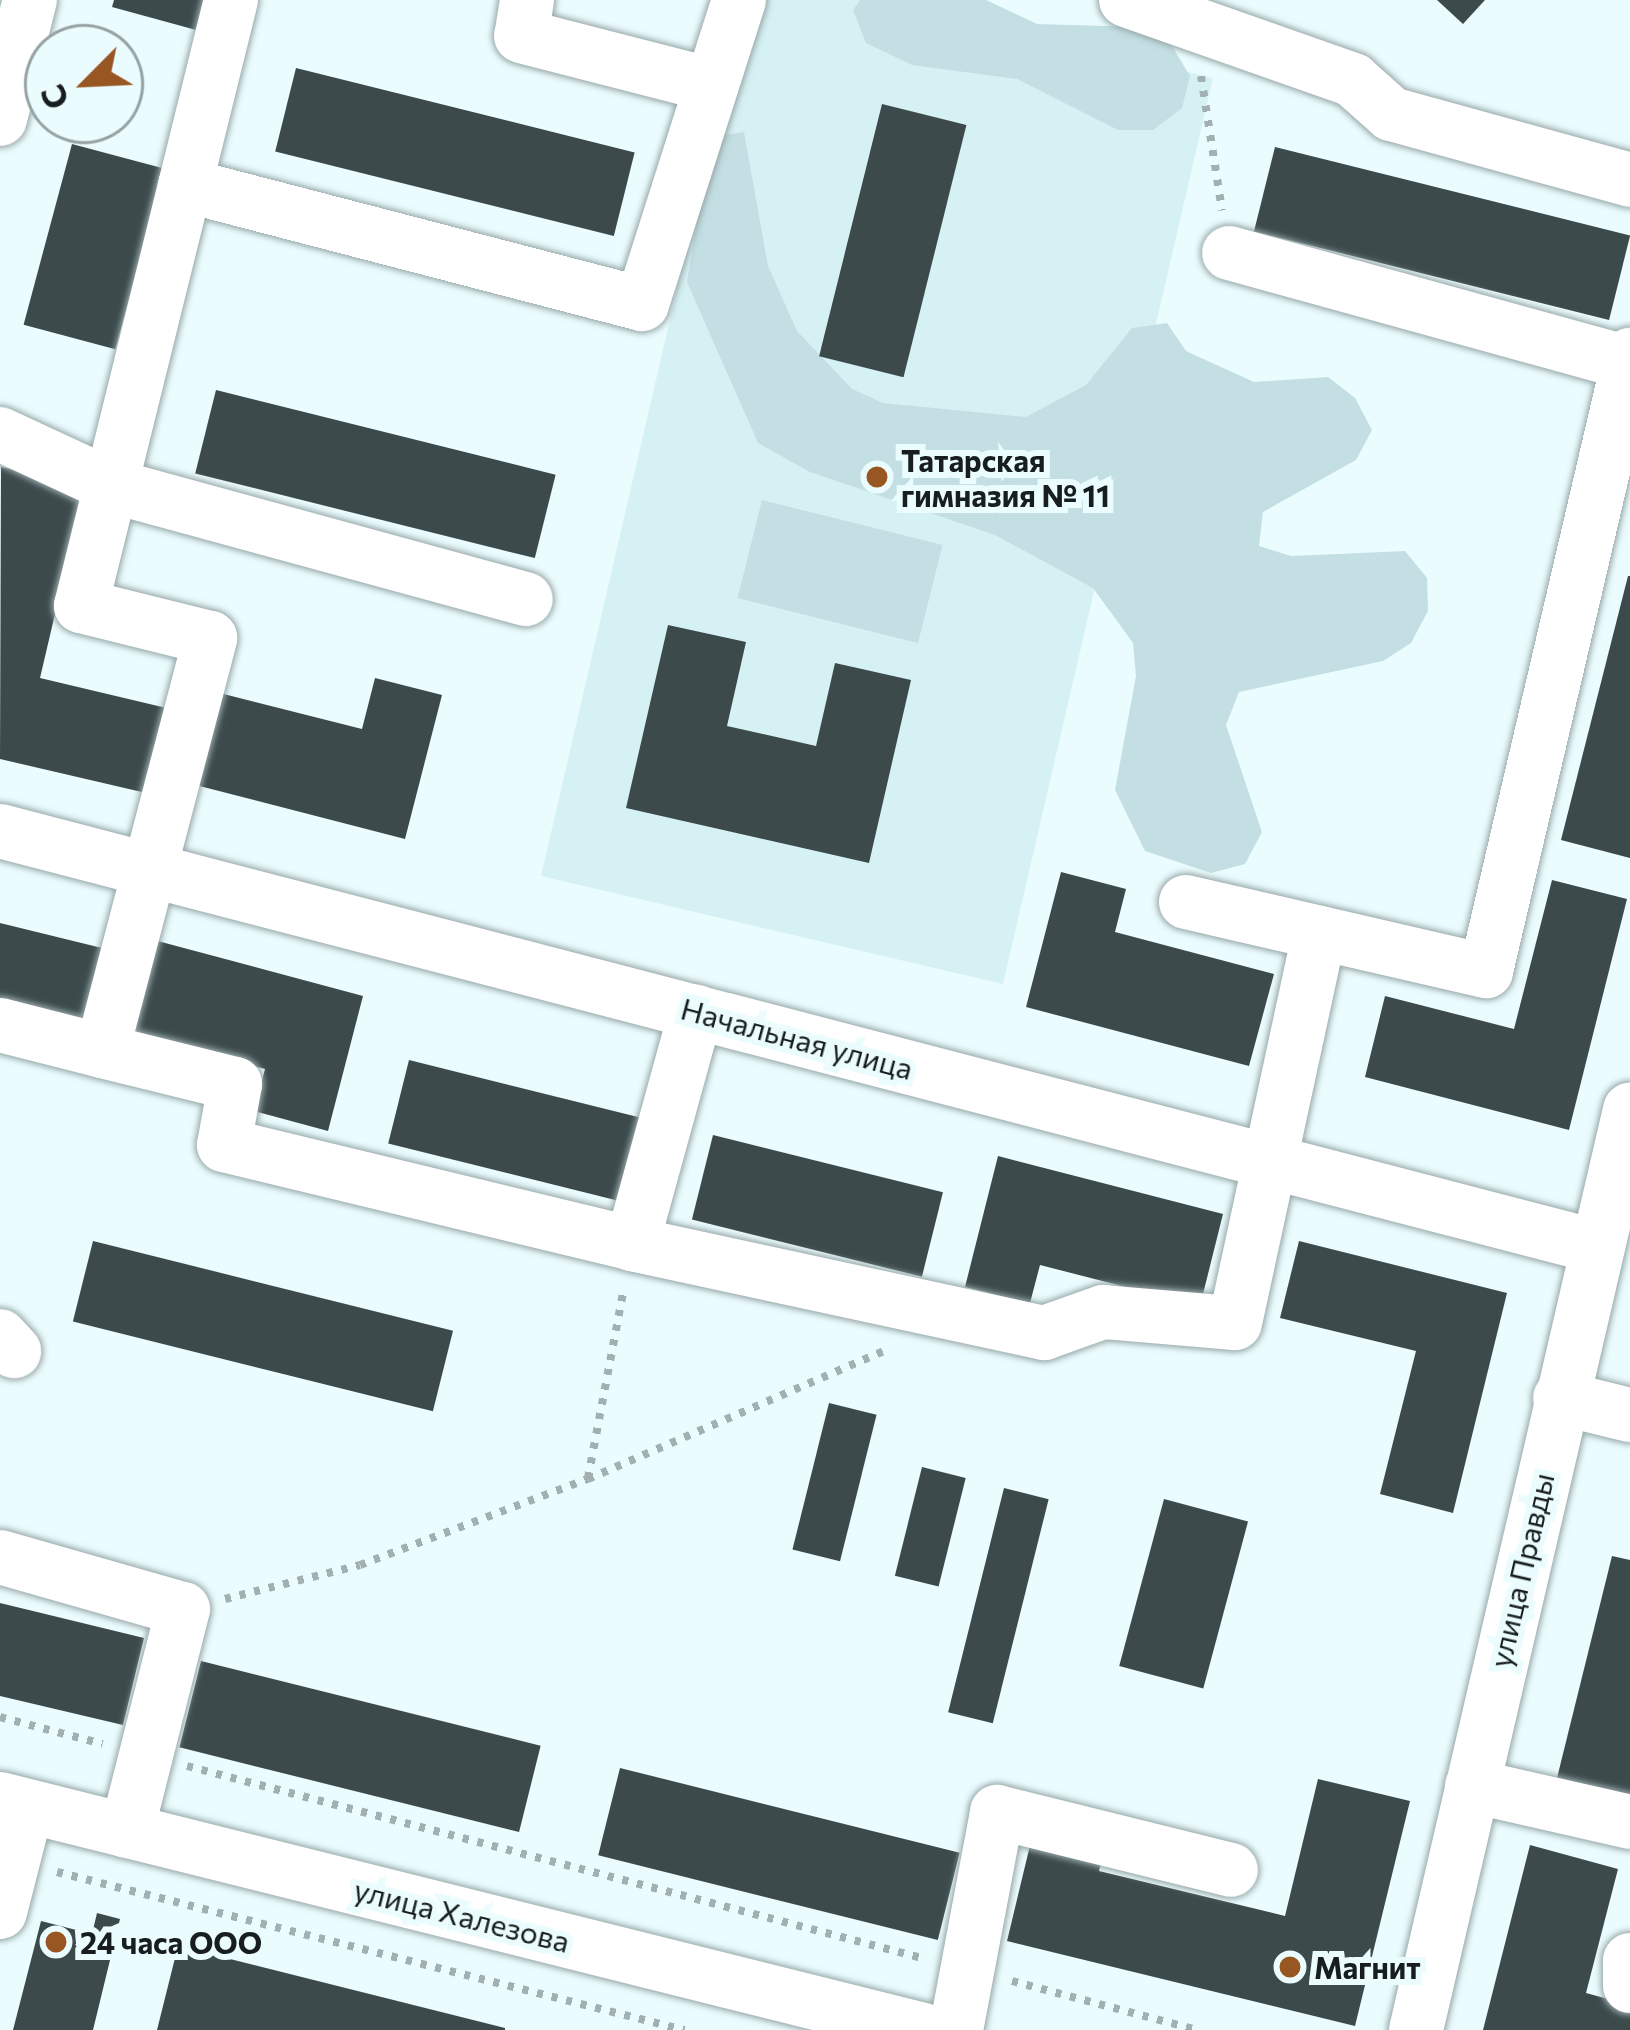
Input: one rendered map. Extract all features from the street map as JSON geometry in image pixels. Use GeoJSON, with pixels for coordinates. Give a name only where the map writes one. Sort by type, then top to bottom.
{"type":"FeatureCollection","features":[{"type":"Feature","properties":{"kind":"street"},"geometry":{"type":"LineString","coordinates":[[0,119],[29,0]]}},
{"type":"Feature","properties":{"kind":"street"},"geometry":{"type":"LineString","coordinates":[[102,1051],[210,638],[81,606],[231,0]]}},
{"type":"Feature","properties":{"kind":"street"},"geometry":{"type":"LineString","coordinates":[[527,0],[520,36],[712,85]]}},
{"type":"Feature","properties":{"kind":"street"},"geometry":{"type":"LineString","coordinates":[[185,185],[642,304],[739,0]]}},
{"type":"Feature","properties":{"kind":"street"},"geometry":{"type":"LineString","coordinates":[[1126,0],[1353,80],[1391,114],[1630,180]]}},
{"type":"Feature","properties":{"kind":"street"},"geometry":{"type":"LineString","coordinates":[[1186,902],[1486,971],[1616,462],[1629,359],[1229,253]]}},
{"type":"Feature","properties":{"kind":"street"},"geometry":{"type":"LineString","coordinates":[[0,434],[112,486],[526,598]]}},
{"type":"Feature","properties":{"kind":"street","name":"Начальная улица"},"geometry":{"type":"LineString","coordinates":[[0,831],[1594,1246]]}},
{"type":"Feature","properties":{"kind":"street"},"geometry":{"type":"LineString","coordinates":[[0,1025],[235,1084],[224,1145],[632,1244],[1044,1333],[1103,1312],[1235,1323],[1319,933]]}},
{"type":"Feature","properties":{"kind":"street"},"geometry":{"type":"LineString","coordinates":[[632,1244],[696,1012]]}},
{"type":"Feature","properties":{"kind":"street","name":"улица Правды"},"geometry":{"type":"LineString","coordinates":[[1416,2030],[1594,1246],[1630,1110]]}},
{"type":"Feature","properties":{"kind":"street"},"geometry":{"type":"LineString","coordinates":[[1560,1398],[1630,1415]]}},
{"type":"Feature","properties":{"kind":"street"},"geometry":{"type":"LineString","coordinates":[[0,1557],[183,1609],[127,1831]]}},
{"type":"Feature","properties":{"kind":"street"},"geometry":{"type":"LineString","coordinates":[[1472,1786],[1630,1822]]}},
{"type":"Feature","properties":{"kind":"street"},"geometry":{"type":"LineString","coordinates":[[7,1887],[13,1802]]}},
{"type":"Feature","properties":{"kind":"street","name":"улица Халезова"},"geometry":{"type":"LineString","coordinates":[[13,1802],[924,2030]]}},
{"type":"Feature","properties":{"kind":"street"},"geometry":{"type":"LineString","coordinates":[[956,2030],[997,1812],[1231,1870]]}},
{"type":"Feature","properties":{"kind":"street"},"geometry":{"type":"LineString","coordinates":[[1630,1960],[1630,1986]]}},
{"type":"Feature","properties":{"kind":"path"},"geometry":{"type":"LineString","coordinates":[[1192,23],[1229,253]]}},
{"type":"Feature","properties":{"kind":"path"},"geometry":{"type":"LineString","coordinates":[[588,1479],[632,1244]]}},
{"type":"Feature","properties":{"kind":"path"},"geometry":{"type":"LineString","coordinates":[[183,1609],[360,1565],[588,1479],[750,1404],[965,1318]]}},
{"type":"Feature","properties":{"kind":"path"},"geometry":{"type":"LineString","coordinates":[[0,1717],[1197,2030]]}},
{"type":"Feature","properties":{"kind":"path"},"geometry":{"type":"LineString","coordinates":[[7,1887],[684,2030]]}},
{"type":"Feature","properties":{"kind":"shaded area","name":"Татарская гимназия № 11"},"geometry":{"type":"Polygon","coordinates":[[[744,0],[879,0],[1213,78],[1003,984],[541,876],[744,0]]]}},
{"type":"Feature","properties":{"kind":"shaded area"},"geometry":{"type":"Polygon","coordinates":[[[860,0],[986,0],[1037,24],[1141,27],[1172,46],[1190,76],[1182,108],[1153,130],[1118,130],[1017,79],[912,65],[866,43],[853,10],[860,0]]]}},
{"type":"Feature","properties":{"kind":"shaded area"},"geometry":{"type":"Polygon","coordinates":[[[744,132],[768,266],[797,331],[852,389],[883,403],[1026,417],[1086,385],[1132,328],[1167,323],[1186,351],[1254,382],[1328,377],[1355,398],[1372,430],[1356,460],[1263,512],[1259,546],[1291,556],[1405,551],[1427,578],[1428,611],[1411,643],[1383,661],[1239,692],[1226,725],[1262,832],[1245,864],[1211,873],[1145,851],[1115,790],[1136,676],[1133,643],[1093,588],[995,535],[810,472],[758,443],[687,282],[711,137],[744,132]]]}},
{"type":"Feature","properties":{"kind":"shaded area"},"geometry":{"type":"Polygon","coordinates":[[[762,500],[942,545],[918,643],[738,598],[762,500]]]}},
{"type":"Feature","properties":{"kind":"building"},"geometry":{"type":"Polygon","coordinates":[[[114,0],[216,0],[207,33],[112,7],[114,0]]]}},
{"type":"Feature","properties":{"kind":"building"},"geometry":{"type":"Polygon","coordinates":[[[1437,0],[1485,0],[1463,24],[1437,0]]]}},
{"type":"Feature","properties":{"kind":"building"},"geometry":{"type":"Polygon","coordinates":[[[296,68],[635,152],[614,236],[275,151],[296,68]]]}},
{"type":"Feature","properties":{"kind":"building"},"geometry":{"type":"Polygon","coordinates":[[[882,104],[966,125],[904,377],[819,356],[882,104]]]}},
{"type":"Feature","properties":{"kind":"building"},"geometry":{"type":"Polygon","coordinates":[[[72,144],[164,169],[115,349],[24,325],[72,144]]]}},
{"type":"Feature","properties":{"kind":"building"},"geometry":{"type":"Polygon","coordinates":[[[1275,147],[1630,236],[1609,320],[1254,231],[1275,147]]]}},
{"type":"Feature","properties":{"kind":"building"},"geometry":{"type":"Polygon","coordinates":[[[216,390],[556,475],[535,558],[195,473],[216,390]]]}},
{"type":"Feature","properties":{"kind":"building"},"geometry":{"type":"Polygon","coordinates":[[[1,467],[85,486],[40,678],[179,711],[159,796],[0,759],[1,467]]]}},
{"type":"Feature","properties":{"kind":"building"},"geometry":{"type":"Polygon","coordinates":[[[1630,576],[1630,858],[1561,840],[1630,576]]]}},
{"type":"Feature","properties":{"kind":"building"},"geometry":{"type":"Polygon","coordinates":[[[668,625],[746,642],[727,726],[816,746],[835,663],[911,680],[869,863],[626,808],[668,625]]]}},
{"type":"Feature","properties":{"kind":"building"},"geometry":{"type":"Polygon","coordinates":[[[375,678],[442,695],[405,839],[180,781],[204,689],[362,729],[375,678]]]}},
{"type":"Feature","properties":{"kind":"building"},"geometry":{"type":"Polygon","coordinates":[[[1061,872],[1126,889],[1115,932],[1274,974],[1249,1066],[1026,1007],[1061,872]]]}},
{"type":"Feature","properties":{"kind":"building"},"geometry":{"type":"Polygon","coordinates":[[[1552,880],[1627,899],[1569,1130],[1365,1077],[1385,996],[1514,1029],[1552,880]]]}},
{"type":"Feature","properties":{"kind":"building"},"geometry":{"type":"Polygon","coordinates":[[[0,923],[110,950],[93,1022],[0,1000],[0,923]]]}},
{"type":"Feature","properties":{"kind":"building"},"geometry":{"type":"Polygon","coordinates":[[[139,936],[363,996],[328,1131],[254,1111],[265,1069],[115,1029],[139,936]]]}},
{"type":"Feature","properties":{"kind":"building"},"geometry":{"type":"Polygon","coordinates":[[[409,1060],[639,1117],[618,1201],[388,1143],[409,1060]]]}},
{"type":"Feature","properties":{"kind":"building"},"geometry":{"type":"Polygon","coordinates":[[[713,1135],[943,1192],[922,1277],[692,1219],[713,1135]]]}},
{"type":"Feature","properties":{"kind":"building"},"geometry":{"type":"Polygon","coordinates":[[[998,1156],[1223,1214],[1200,1306],[1040,1265],[1030,1303],[965,1287],[998,1156]]]}},
{"type":"Feature","properties":{"kind":"building"},"geometry":{"type":"Polygon","coordinates":[[[93,1241],[453,1331],[433,1411],[73,1322],[93,1241]]]}},
{"type":"Feature","properties":{"kind":"building"},"geometry":{"type":"Polygon","coordinates":[[[1299,1241],[1507,1293],[1453,1513],[1380,1494],[1416,1351],[1280,1318],[1299,1241]]]}},
{"type":"Feature","properties":{"kind":"building"},"geometry":{"type":"Polygon","coordinates":[[[829,1403],[877,1415],[840,1561],[792,1550],[829,1403]]]}},
{"type":"Feature","properties":{"kind":"building"},"geometry":{"type":"Polygon","coordinates":[[[922,1467],[966,1478],[939,1587],[895,1576],[922,1467]]]}},
{"type":"Feature","properties":{"kind":"building"},"geometry":{"type":"Polygon","coordinates":[[[1004,1488],[1049,1499],[993,1723],[948,1712],[1004,1488]]]}},
{"type":"Feature","properties":{"kind":"building"},"geometry":{"type":"Polygon","coordinates":[[[1164,1499],[1248,1522],[1203,1689],[1119,1666],[1164,1499]]]}},
{"type":"Feature","properties":{"kind":"building"},"geometry":{"type":"Polygon","coordinates":[[[1612,1556],[1630,1560],[1630,1796],[1557,1778],[1612,1556]]]}},
{"type":"Feature","properties":{"kind":"building"},"geometry":{"type":"Polygon","coordinates":[[[0,1603],[144,1638],[123,1725],[0,1696],[0,1603]]]}},
{"type":"Feature","properties":{"kind":"building"},"geometry":{"type":"Polygon","coordinates":[[[201,1661],[541,1746],[519,1832],[179,1747],[201,1661]]]}},
{"type":"Feature","properties":{"kind":"building"},"geometry":{"type":"Polygon","coordinates":[[[620,1768],[960,1853],[938,1940],[598,1855],[620,1768]]]}},
{"type":"Feature","properties":{"kind":"building"},"geometry":{"type":"Polygon","coordinates":[[[1318,1779],[1410,1801],[1355,2026],[1007,1941],[1033,1833],[1104,1851],[1099,1871],[1285,1916],[1318,1779]]]}},
{"type":"Feature","properties":{"kind":"building"},"geometry":{"type":"Polygon","coordinates":[[[1530,1845],[1618,1869],[1586,1993],[1630,2005],[1630,2030],[1483,2030],[1530,1845]]]}},
{"type":"Feature","properties":{"kind":"building"},"geometry":{"type":"Polygon","coordinates":[[[97,1913],[120,1919],[93,2030],[13,2030],[41,1921],[92,1934],[97,1913]]]}},
{"type":"Feature","properties":{"kind":"building"},"geometry":{"type":"Polygon","coordinates":[[[178,1946],[505,2028],[505,2030],[157,2030],[178,1946]]]}},
{"type":"Feature","properties":{"kind":"place","name":"Татарская гимназия № 11"},"geometry":{"type":"Point","coordinates":[877,477]}},
{"type":"Feature","properties":{"kind":"place","name":"24 часа ООО"},"geometry":{"type":"Point","coordinates":[56,1942]}},
{"type":"Feature","properties":{"kind":"place","name":"Магнит"},"geometry":{"type":"Point","coordinates":[1290,1967]}}]}
